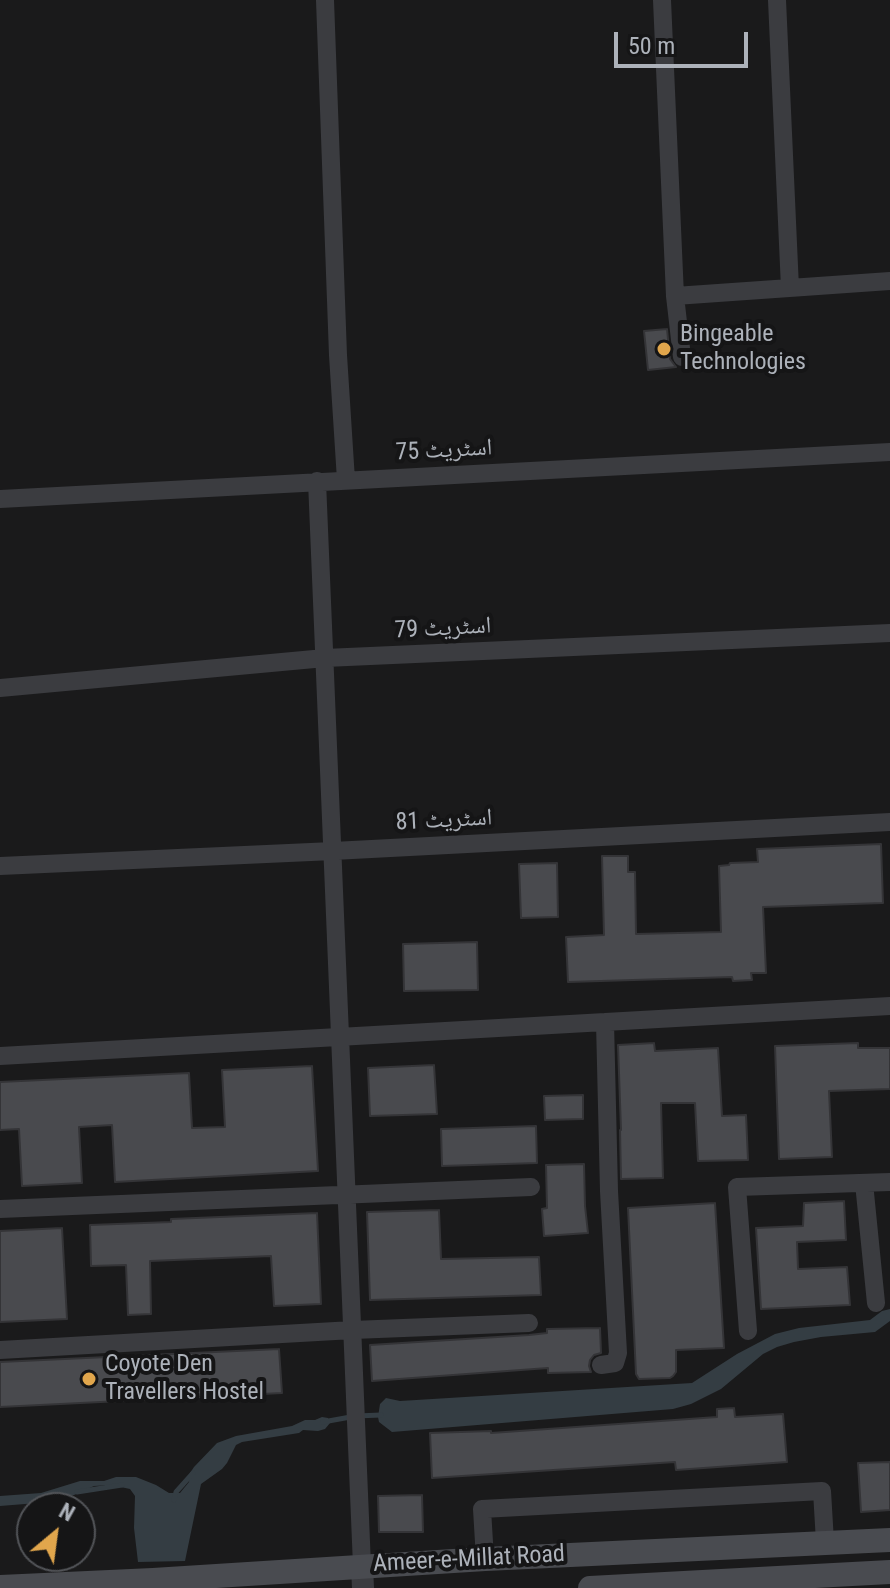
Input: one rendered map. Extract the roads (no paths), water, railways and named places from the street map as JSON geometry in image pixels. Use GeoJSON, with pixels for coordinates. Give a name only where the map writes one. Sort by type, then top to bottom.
{"type":"FeatureCollection","features":[{"type":"Feature","properties":{"kind":"main road","name":"Ameer-e-Millat Road"},"geometry":{"type":"LineString","coordinates":[[0,1587],[153,1580],[362,1577],[485,1559],[890,1540]]}},
{"type":"Feature","properties":{"kind":"main road"},"geometry":{"type":"LineString","coordinates":[[825,1542],[827,1575]]}},
{"type":"Feature","properties":{"kind":"main road","name":"Ameer-e-Millat Road"},"geometry":{"type":"LineString","coordinates":[[590,1588],[890,1572]]}},
{"type":"Feature","properties":{"kind":"street"},"geometry":{"type":"LineString","coordinates":[[325,0],[338,355],[346,480]]}},
{"type":"Feature","properties":{"kind":"street"},"geometry":{"type":"LineString","coordinates":[[662,0],[675,296],[682,357]]}},
{"type":"Feature","properties":{"kind":"street"},"geometry":{"type":"LineString","coordinates":[[777,0],[790,288]]}},
{"type":"Feature","properties":{"kind":"street"},"geometry":{"type":"LineString","coordinates":[[675,296],[890,281]]}},
{"type":"Feature","properties":{"kind":"street","name":"اسٹریٹ 75"},"geometry":{"type":"LineString","coordinates":[[0,499],[890,452]]}},
{"type":"Feature","properties":{"kind":"street"},"geometry":{"type":"LineString","coordinates":[[317,481],[362,1577]]}},
{"type":"Feature","properties":{"kind":"street","name":"اسٹریٹ 79"},"geometry":{"type":"LineString","coordinates":[[0,688],[325,658],[890,633]]}},
{"type":"Feature","properties":{"kind":"street","name":"اسٹریٹ 81"},"geometry":{"type":"LineString","coordinates":[[0,866],[890,822]]}},
{"type":"Feature","properties":{"kind":"street"},"geometry":{"type":"LineString","coordinates":[[0,1056],[890,1006]]}},
{"type":"Feature","properties":{"kind":"street"},"geometry":{"type":"LineString","coordinates":[[601,1365],[615,1363],[618,1353],[609,1191],[605,1022]]}},
{"type":"Feature","properties":{"kind":"street"},"geometry":{"type":"LineString","coordinates":[[748,1331],[737,1187],[890,1182]]}},
{"type":"Feature","properties":{"kind":"street"},"geometry":{"type":"LineString","coordinates":[[864,1183],[876,1303]]}},
{"type":"Feature","properties":{"kind":"street"},"geometry":{"type":"LineString","coordinates":[[0,1209],[531,1187]]}},
{"type":"Feature","properties":{"kind":"street"},"geometry":{"type":"LineString","coordinates":[[0,1350],[529,1323]]}},
{"type":"Feature","properties":{"kind":"street"},"geometry":{"type":"LineString","coordinates":[[485,1559],[482,1509],[822,1491],[825,1542]]}},
{"type":"Feature","properties":{"kind":"waterway"},"geometry":{"type":"LineString","coordinates":[[323,1422],[381,1415]]}},
{"type":"Feature","properties":{"kind":"waterway"},"geometry":{"type":"LineString","coordinates":[[174,1500],[176,1492],[193,1473]]}},
{"type":"Feature","properties":{"kind":"waterway"},"geometry":{"type":"LineString","coordinates":[[77,1492],[122,1485]]}},
{"type":"Feature","properties":{"kind":"place","name":"Bingeable Technologies"},"geometry":{"type":"Point","coordinates":[664,349]}},
{"type":"Feature","properties":{"kind":"place","name":"Coyote Den Travellers Hostel"},"geometry":{"type":"Point","coordinates":[89,1379]}}]}
